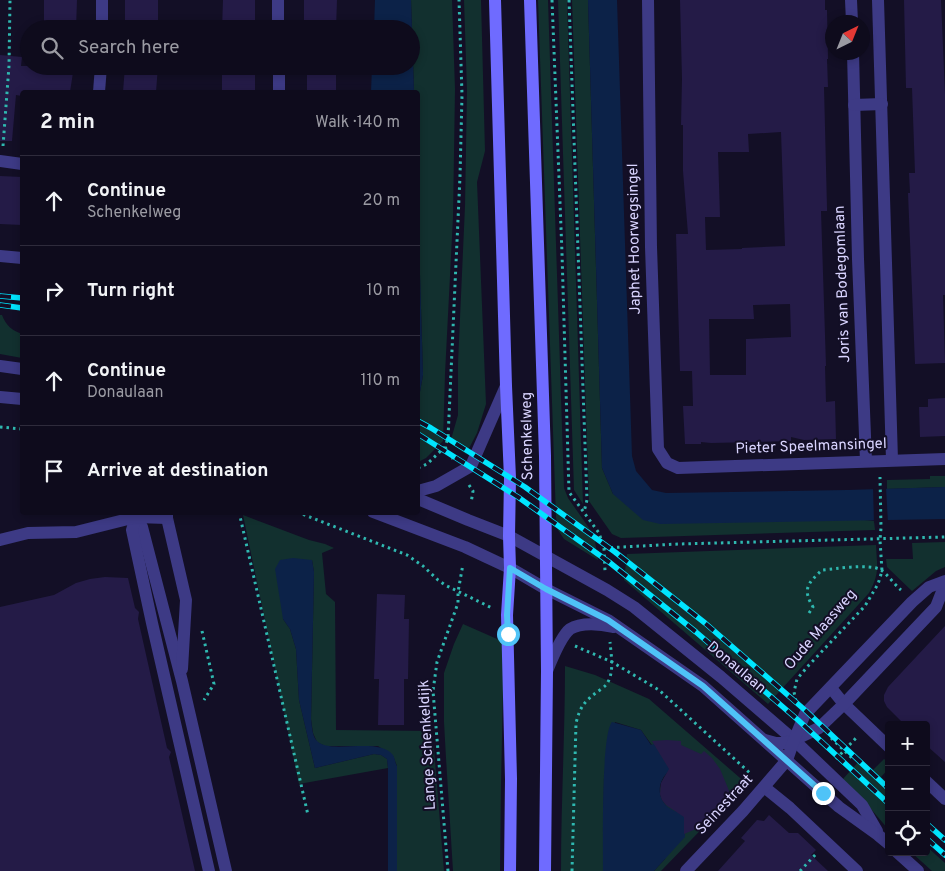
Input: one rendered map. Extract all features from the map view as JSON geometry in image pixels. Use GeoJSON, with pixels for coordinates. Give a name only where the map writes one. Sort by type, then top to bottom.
{"type":"FeatureCollection","features":[{"type":"Feature","properties":{"kind":"main road","name":"Schenkelweg"},"geometry":{"type":"LineString","coordinates":[[495,0],[510,478],[510,568],[507,615],[511,779],[510,871]]}},
{"type":"Feature","properties":{"kind":"main road","name":"Schenkelweg"},"geometry":{"type":"LineString","coordinates":[[530,0],[545,456],[547,671],[545,871]]}},
{"type":"Feature","properties":{"kind":"street"},"geometry":{"type":"LineString","coordinates":[[102,0],[102,20]]}},
{"type":"Feature","properties":{"kind":"street"},"geometry":{"type":"LineString","coordinates":[[278,0],[278,20]]}},
{"type":"Feature","properties":{"kind":"street","name":"Japhet Hoorwegsingel"},"geometry":{"type":"LineString","coordinates":[[648,0],[651,247],[658,449],[667,462],[678,468]]}},
{"type":"Feature","properties":{"kind":"street"},"geometry":{"type":"LineString","coordinates":[[851,0],[852,15]]}},
{"type":"Feature","properties":{"kind":"street"},"geometry":{"type":"LineString","coordinates":[[878,0],[892,460]]}},
{"type":"Feature","properties":{"kind":"street","name":"Joris van Bodegomlaan"},"geometry":{"type":"LineString","coordinates":[[853,60],[866,461]]}},
{"type":"Feature","properties":{"kind":"street"},"geometry":{"type":"LineString","coordinates":[[100,90],[101,75]]}},
{"type":"Feature","properties":{"kind":"street"},"geometry":{"type":"LineString","coordinates":[[279,75],[279,90]]}},
{"type":"Feature","properties":{"kind":"street"},"geometry":{"type":"LineString","coordinates":[[854,105],[882,104]]}},
{"type":"Feature","properties":{"kind":"street"},"geometry":{"type":"LineString","coordinates":[[1,162],[20,164]]}},
{"type":"Feature","properties":{"kind":"street"},"geometry":{"type":"LineString","coordinates":[[0,256],[20,258]]}},
{"type":"Feature","properties":{"kind":"street"},"geometry":{"type":"LineString","coordinates":[[0,366],[20,369]]}},
{"type":"Feature","properties":{"kind":"street","name":"Schenkelweg"},"geometry":{"type":"LineString","coordinates":[[420,490],[436,486],[471,466],[506,386]]}},
{"type":"Feature","properties":{"kind":"street"},"geometry":{"type":"LineString","coordinates":[[0,397],[20,400]]}},
{"type":"Feature","properties":{"kind":"street","name":"Pieter Speelmansingel"},"geometry":{"type":"LineString","coordinates":[[678,468],[945,459]]}},
{"type":"Feature","properties":{"kind":"street","name":"Donaulaan"},"geometry":{"type":"LineString","coordinates":[[420,500],[509,536],[634,607],[721,677],[794,740],[862,805],[878,834]]}},
{"type":"Feature","properties":{"kind":"street"},"geometry":{"type":"LineString","coordinates":[[136,515],[142,527],[182,681],[226,871]]}},
{"type":"Feature","properties":{"kind":"street"},"geometry":{"type":"LineString","coordinates":[[136,515],[132,530],[209,871]]}},
{"type":"Feature","properties":{"kind":"street"},"geometry":{"type":"LineString","coordinates":[[0,540],[28,534],[76,532],[136,515],[167,515],[186,600],[182,681]]}},
{"type":"Feature","properties":{"kind":"street","name":"Donaulaan"},"geometry":{"type":"LineString","coordinates":[[380,515],[464,547],[510,568],[546,589],[608,620],[703,686],[839,807],[885,840]]}},
{"type":"Feature","properties":{"kind":"street"},"geometry":{"type":"LineString","coordinates":[[764,739],[784,743],[819,728],[936,607],[945,583]]}},
{"type":"Feature","properties":{"kind":"street"},"geometry":{"type":"LineString","coordinates":[[787,760],[806,714],[912,602],[929,586],[945,583]]}},
{"type":"Feature","properties":{"kind":"street","name":"Donaulaan"},"geometry":{"type":"LineString","coordinates":[[547,671],[558,647],[570,629],[582,625],[595,624],[622,630]]}},
{"type":"Feature","properties":{"kind":"street"},"geometry":{"type":"LineString","coordinates":[[832,688],[844,704],[885,743]]}},
{"type":"Feature","properties":{"kind":"street","name":"Seinestraat"},"geometry":{"type":"LineString","coordinates":[[686,871],[743,811],[787,760]]}},
{"type":"Feature","properties":{"kind":"street"},"geometry":{"type":"LineString","coordinates":[[930,786],[945,799]]}},
{"type":"Feature","properties":{"kind":"street"},"geometry":{"type":"LineString","coordinates":[[764,787],[790,808],[857,871]]}},
{"type":"Feature","properties":{"kind":"street"},"geometry":{"type":"LineString","coordinates":[[902,856],[918,871]]}},
{"type":"Feature","properties":{"kind":"path"},"geometry":{"type":"LineString","coordinates":[[1,162],[9,66],[10,0]]}},
{"type":"Feature","properties":{"kind":"path"},"geometry":{"type":"LineString","coordinates":[[420,467],[427,464],[445,447],[448,438],[462,95],[459,0]]}},
{"type":"Feature","properties":{"kind":"path"},"geometry":{"type":"LineString","coordinates":[[552,0],[569,492],[599,533],[604,548],[945,537]]}},
{"type":"Feature","properties":{"kind":"path"},"geometry":{"type":"LineString","coordinates":[[570,0],[587,500],[584,513]]}},
{"type":"Feature","properties":{"kind":"path"},"geometry":{"type":"LineString","coordinates":[[0,427],[20,429]]}},
{"type":"Feature","properties":{"kind":"path","name":"Oude Maasweg"},"geometry":{"type":"LineString","coordinates":[[806,714],[796,704],[794,692],[797,679],[865,606],[878,584],[882,571],[880,476]]}},
{"type":"Feature","properties":{"kind":"path"},"geometry":{"type":"LineString","coordinates":[[240,515],[308,815]]}},
{"type":"Feature","properties":{"kind":"path","name":"Lange Schenkeldijk"},"geometry":{"type":"LineString","coordinates":[[304,515],[407,555],[423,566],[444,585],[458,592],[458,603],[437,662],[433,691],[448,871]]}},
{"type":"Feature","properties":{"kind":"path"},"geometry":{"type":"LineString","coordinates":[[809,613],[813,606],[807,595],[807,590],[809,584],[822,570],[853,567],[872,568],[882,571]]}},
{"type":"Feature","properties":{"kind":"path"},"geometry":{"type":"LineString","coordinates":[[202,630],[214,684],[202,703]]}},
{"type":"Feature","properties":{"kind":"path"},"geometry":{"type":"LineString","coordinates":[[572,871],[576,723],[578,711],[586,700],[606,685],[610,676],[612,662],[659,690],[764,787]]}},
{"type":"Feature","properties":{"kind":"path"},"geometry":{"type":"LineString","coordinates":[[819,728],[853,759]]}},
{"type":"Feature","properties":{"kind":"path"},"geometry":{"type":"LineString","coordinates":[[800,871],[826,842]]}},
{"type":"Feature","properties":{"kind":"green space"},"geometry":{"type":"Polygon","coordinates":[[[411,0],[452,0],[455,89],[453,217],[443,441],[426,458],[420,461],[420,392],[423,375],[420,275],[420,90],[414,90],[413,75],[420,75],[420,20],[412,20],[411,0]]]}},
{"type":"Feature","properties":{"kind":"green space"},"geometry":{"type":"Polygon","coordinates":[[[464,0],[481,0],[485,151],[477,182],[486,404],[477,433],[466,454],[450,443],[458,415],[458,363],[465,206],[467,91],[464,0]]]}},
{"type":"Feature","properties":{"kind":"green space"},"geometry":{"type":"Polygon","coordinates":[[[538,0],[548,0],[564,488],[568,498],[594,535],[598,560],[564,539],[558,530],[556,517],[538,0]]]}},
{"type":"Feature","properties":{"kind":"green space"},"geometry":{"type":"Polygon","coordinates":[[[558,0],[567,0],[583,504],[574,490],[558,0]]]}},
{"type":"Feature","properties":{"kind":"green space"},"geometry":{"type":"Polygon","coordinates":[[[572,0],[588,0],[602,468],[613,494],[874,521],[875,530],[621,538],[612,534],[589,501],[572,0]]]}},
{"type":"Feature","properties":{"kind":"green space"},"geometry":{"type":"Polygon","coordinates":[[[0,315],[2,315],[5,322],[20,333],[20,358],[0,354],[0,315]]]}},
{"type":"Feature","properties":{"kind":"green space"},"geometry":{"type":"Polygon","coordinates":[[[930,476],[945,476],[945,487],[887,489],[887,480],[930,479],[930,476]]]}},
{"type":"Feature","properties":{"kind":"green space"},"geometry":{"type":"Polygon","coordinates":[[[243,515],[334,548],[322,553],[326,594],[335,602],[336,730],[429,731],[434,749],[444,871],[397,871],[397,766],[393,756],[378,746],[325,746],[317,742],[313,733],[311,719],[314,572],[312,560],[283,619],[290,629],[296,649],[299,700],[315,768],[374,754],[381,755],[387,759],[388,768],[299,784],[243,515]]]}},
{"type":"Feature","properties":{"kind":"green space"},"geometry":{"type":"Polygon","coordinates":[[[945,542],[945,567],[936,571],[912,591],[887,567],[886,559],[913,559],[912,543],[945,542]]]}},
{"type":"Feature","properties":{"kind":"green space"},"geometry":{"type":"Polygon","coordinates":[[[876,545],[876,575],[869,593],[768,704],[624,580],[627,554],[876,545]]]}},
{"type":"Feature","properties":{"kind":"green space"},"geometry":{"type":"Polygon","coordinates":[[[463,624],[504,642],[500,871],[453,871],[444,722],[444,673],[463,624]]]}},
{"type":"Feature","properties":{"kind":"green space"},"geometry":{"type":"Polygon","coordinates":[[[565,666],[595,675],[649,699],[747,784],[661,871],[654,871],[665,859],[677,813],[665,805],[660,794],[662,782],[670,770],[641,730],[615,722],[604,775],[603,871],[561,871],[565,666]]]}},
{"type":"Feature","properties":{"kind":"green space"},"geometry":{"type":"Polygon","coordinates":[[[861,759],[873,770],[885,760],[885,772],[881,777],[885,781],[885,825],[858,794],[843,779],[861,759]]]}},
{"type":"Feature","properties":{"kind":"green space"},"geometry":{"type":"Polygon","coordinates":[[[930,850],[945,863],[945,871],[932,871],[915,856],[930,856],[930,850]]]}},
{"type":"Feature","properties":{"kind":"water"},"geometry":{"type":"Polygon","coordinates":[[[375,0],[411,0],[412,20],[374,20],[375,0]]]}},
{"type":"Feature","properties":{"kind":"water"},"geometry":{"type":"Polygon","coordinates":[[[588,0],[617,0],[632,456],[636,471],[652,490],[666,493],[945,487],[945,519],[660,524],[643,520],[613,494],[602,468],[588,0]]]}},
{"type":"Feature","properties":{"kind":"water"},"geometry":{"type":"Polygon","coordinates":[[[372,75],[413,75],[414,90],[371,90],[372,75]]]}},
{"type":"Feature","properties":{"kind":"water"},"geometry":{"type":"Polygon","coordinates":[[[420,275],[423,375],[420,392],[420,275]]]}},
{"type":"Feature","properties":{"kind":"water"},"geometry":{"type":"Polygon","coordinates":[[[293,558],[312,560],[314,572],[311,719],[313,734],[315,739],[323,745],[377,747],[393,755],[397,766],[397,871],[388,871],[387,759],[381,755],[374,754],[315,768],[299,700],[296,649],[290,629],[283,619],[275,569],[280,560],[293,558]]]}},
{"type":"Feature","properties":{"kind":"water"},"geometry":{"type":"Polygon","coordinates":[[[612,722],[641,730],[651,745],[654,744],[670,770],[664,776],[661,783],[661,797],[669,808],[684,813],[685,837],[654,871],[603,871],[604,768],[608,731],[612,722]]]}},
{"type":"Feature","properties":{"kind":"pier"},"geometry":{"type":"Polygon","coordinates":[[[873,487],[886,487],[888,523],[874,523],[873,487]]]}},
{"type":"Feature","properties":{"kind":"building"},"geometry":{"type":"Polygon","coordinates":[[[44,0],[77,0],[76,20],[44,20],[44,0]]]}},
{"type":"Feature","properties":{"kind":"building"},"geometry":{"type":"Polygon","coordinates":[[[125,0],[158,0],[158,20],[125,20],[125,0]]]}},
{"type":"Feature","properties":{"kind":"building"},"geometry":{"type":"Polygon","coordinates":[[[223,0],[255,0],[255,20],[222,20],[223,0]]]}},
{"type":"Feature","properties":{"kind":"building"},"geometry":{"type":"Polygon","coordinates":[[[304,0],[337,0],[336,20],[304,20],[304,0]]]}},
{"type":"Feature","properties":{"kind":"building"},"geometry":{"type":"Polygon","coordinates":[[[680,0],[825,0],[827,15],[825,15],[825,60],[827,60],[828,87],[824,87],[827,211],[821,211],[826,402],[835,401],[836,439],[804,440],[791,437],[791,441],[701,442],[701,444],[685,444],[683,406],[693,406],[692,371],[680,371],[676,234],[688,234],[683,171],[683,125],[681,125],[680,0]],[[781,132],[748,134],[749,152],[718,152],[720,217],[705,217],[706,250],[785,246],[781,132]],[[790,304],[753,305],[754,319],[709,319],[710,375],[746,375],[746,339],[791,337],[790,304]]]}},
{"type":"Feature","properties":{"kind":"building"},"geometry":{"type":"Polygon","coordinates":[[[904,0],[941,0],[945,94],[945,295],[943,295],[945,363],[915,364],[908,193],[910,193],[909,173],[915,173],[912,88],[906,88],[904,0]]]}},
{"type":"Feature","properties":{"kind":"building"},"geometry":{"type":"Polygon","coordinates":[[[0,55],[20,57],[20,75],[73,75],[70,90],[20,90],[20,96],[16,95],[12,141],[0,141],[0,55]]]}},
{"type":"Feature","properties":{"kind":"building"},"geometry":{"type":"Polygon","coordinates":[[[124,75],[157,75],[156,90],[123,90],[124,75]]]}},
{"type":"Feature","properties":{"kind":"building"},"geometry":{"type":"Polygon","coordinates":[[[222,75],[255,75],[255,90],[222,90],[222,75]]]}},
{"type":"Feature","properties":{"kind":"building"},"geometry":{"type":"Polygon","coordinates":[[[307,75],[336,75],[336,90],[307,90],[307,75]]]}},
{"type":"Feature","properties":{"kind":"building"},"geometry":{"type":"Polygon","coordinates":[[[0,176],[20,177],[20,225],[0,224],[0,176]]]}},
{"type":"Feature","properties":{"kind":"building"},"geometry":{"type":"Polygon","coordinates":[[[945,398],[945,436],[920,437],[919,407],[928,407],[928,399],[945,398]]]}},
{"type":"Feature","properties":{"kind":"building"},"geometry":{"type":"Polygon","coordinates":[[[105,577],[128,578],[135,608],[139,612],[138,619],[167,748],[171,752],[169,757],[195,871],[0,871],[0,607],[54,595],[76,583],[105,577]]]}},
{"type":"Feature","properties":{"kind":"building"},"geometry":{"type":"Polygon","coordinates":[[[377,594],[405,595],[404,619],[409,619],[408,679],[404,679],[404,725],[378,725],[379,679],[374,679],[377,594]]]}},
{"type":"Feature","properties":{"kind":"building"},"geometry":{"type":"Polygon","coordinates":[[[945,626],[945,762],[930,749],[930,721],[901,721],[887,707],[884,695],[888,687],[945,626]]]}},
{"type":"Feature","properties":{"kind":"building"},"geometry":{"type":"Polygon","coordinates":[[[652,741],[681,741],[681,745],[701,754],[704,751],[720,769],[730,793],[727,809],[723,808],[706,825],[684,834],[684,817],[666,805],[660,794],[661,783],[669,769],[652,741]]]}},
{"type":"Feature","properties":{"kind":"building"},"geometry":{"type":"Polygon","coordinates":[[[769,815],[789,833],[798,833],[816,850],[811,855],[828,871],[718,871],[745,841],[741,838],[757,820],[764,821],[769,815]]]}},
{"type":"Feature","properties":{"kind":"railway"},"geometry":{"type":"LineString","coordinates":[[0,296],[20,298]]}},
{"type":"Feature","properties":{"kind":"railway"},"geometry":{"type":"LineString","coordinates":[[0,305],[20,308]]}},
{"type":"Feature","properties":{"kind":"railway"},"geometry":{"type":"LineString","coordinates":[[420,422],[525,487],[615,552],[705,623],[806,711],[885,785]]}},
{"type":"Feature","properties":{"kind":"railway"},"geometry":{"type":"LineString","coordinates":[[420,435],[518,497],[609,562],[696,632],[798,720],[885,800]]}},
{"type":"Feature","properties":{"kind":"railway"},"geometry":{"type":"LineString","coordinates":[[930,827],[945,840]]}},
{"type":"Feature","properties":{"kind":"railway"},"geometry":{"type":"LineString","coordinates":[[930,842],[945,855]]}},
{"type":"Feature","properties":{"kind":"route"},"geometry":{"type":"LineString","coordinates":[[508,634],[507,615],[510,568],[546,589],[608,620],[703,686],[823,793]]}}]}
